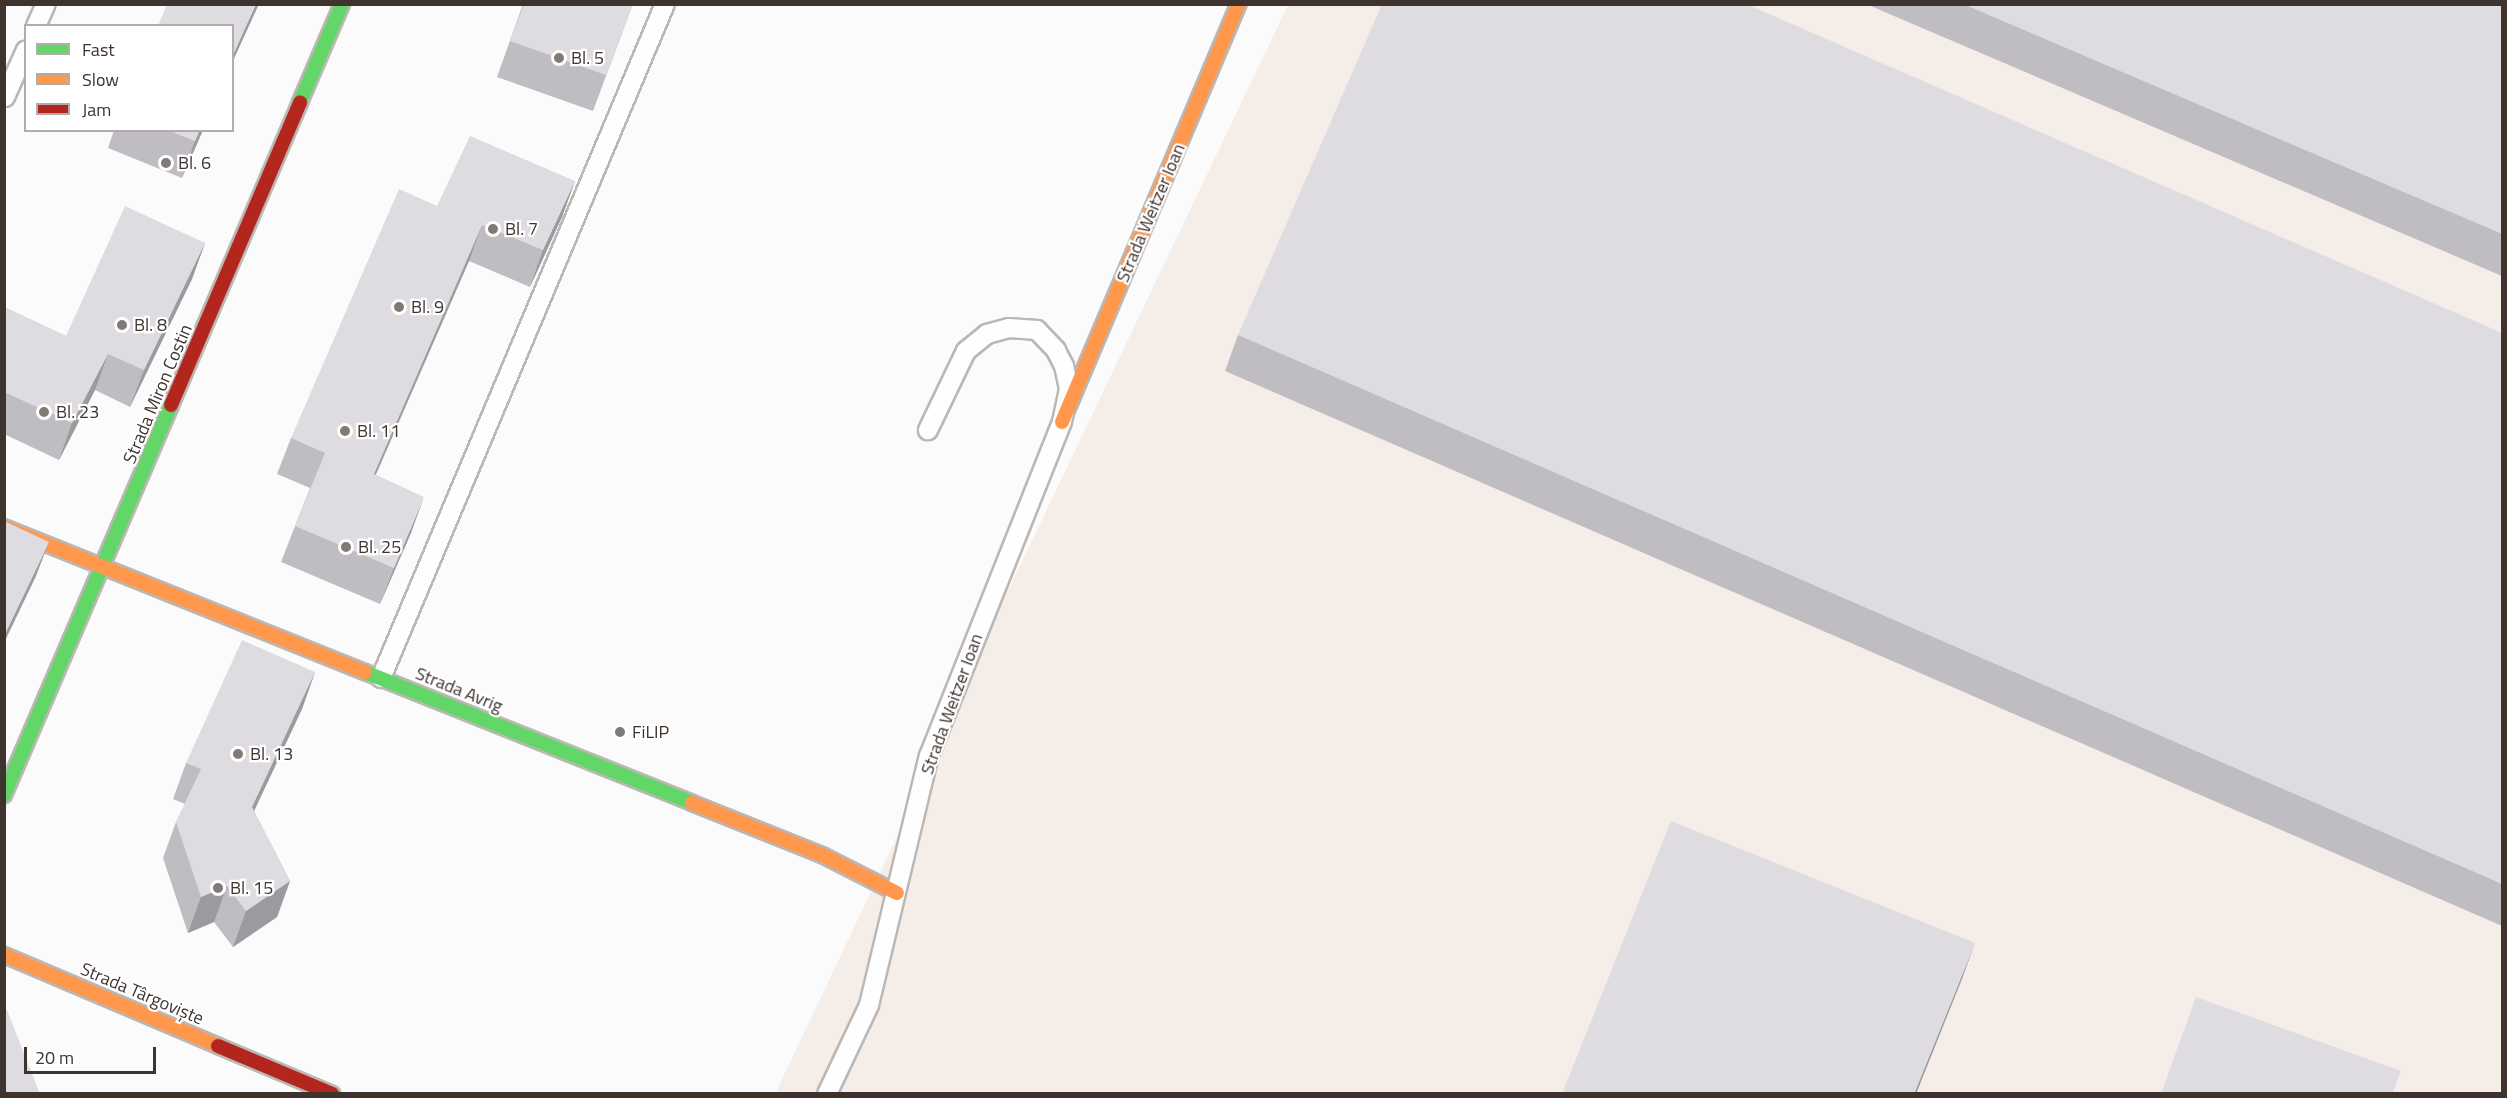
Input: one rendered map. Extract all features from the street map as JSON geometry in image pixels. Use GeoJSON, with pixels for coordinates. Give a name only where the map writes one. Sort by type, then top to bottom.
{"type":"FeatureCollection","features":[{"type":"Feature","properties":{"kind":"street","name":"Strada Miron Costin"},"geometry":{"type":"LineString","coordinates":[[4,795],[104,567],[342,4]]}},
{"type":"Feature","properties":{"kind":"street","name":"Strada Weitzer Ioan"},"geometry":{"type":"LineString","coordinates":[[1062,422],[1239,4]]}},
{"type":"Feature","properties":{"kind":"street","name":"Strada Avrig"},"geometry":{"type":"LineString","coordinates":[[4,526],[822,855],[897,893]]}},
{"type":"Feature","properties":{"kind":"street","name":"Strada Târgoviște"},"geometry":{"type":"LineString","coordinates":[[4,955],[332,1094]]}},
{"type":"Feature","properties":{"kind":"lane"},"geometry":{"type":"LineString","coordinates":[[37,24],[45,4]]}},
{"type":"Feature","properties":{"kind":"lane"},"geometry":{"type":"LineString","coordinates":[[381,678],[665,4]]}},
{"type":"Feature","properties":{"kind":"lane"},"geometry":{"type":"LineString","coordinates":[[4,97],[24,54]]}},
{"type":"Feature","properties":{"kind":"lane","name":"Strada Weitzer Ioan"},"geometry":{"type":"LineString","coordinates":[[827,1094],[869,1005],[929,756],[1062,422],[1069,389],[1064,366],[1056,350],[1037,330],[1009,328],[987,334],[966,351],[928,429]]}},
{"type":"Feature","properties":{"kind":"shaded area"},"geometry":{"type":"Polygon","coordinates":[[[1288,5],[2502,5],[2502,1093],[775,1094],[934,759],[929,756],[1288,5]]]}},
{"type":"Feature","properties":{"kind":"building"},"geometry":{"type":"Polygon","coordinates":[[[167,4],[256,4],[234,53],[234,24],[159,24],[167,4]]]}},
{"type":"Feature","properties":{"kind":"building"},"geometry":{"type":"Polygon","coordinates":[[[524,4],[633,4],[606,75],[510,41],[524,4]]]}},
{"type":"Feature","properties":{"kind":"building"},"geometry":{"type":"Polygon","coordinates":[[[1382,4],[1746,4],[2502,333],[2502,884],[1238,335],[1382,4]]]}},
{"type":"Feature","properties":{"kind":"building"},"geometry":{"type":"Polygon","coordinates":[[[1963,4],[2502,4],[2502,234],[1963,4]]]}},
{"type":"Feature","properties":{"kind":"building"},"geometry":{"type":"Polygon","coordinates":[[[172,132],[199,132],[195,141],[172,132]]]}},
{"type":"Feature","properties":{"kind":"building"},"geometry":{"type":"Polygon","coordinates":[[[470,136],[575,181],[543,250],[482,225],[374,474],[424,497],[394,568],[295,526],[325,453],[291,438],[399,189],[437,206],[470,136]]]}},
{"type":"Feature","properties":{"kind":"building"},"geometry":{"type":"Polygon","coordinates":[[[125,206],[205,243],[144,370],[108,354],[72,423],[4,392],[4,307],[66,336],[125,206]]]}},
{"type":"Feature","properties":{"kind":"building"},"geometry":{"type":"Polygon","coordinates":[[[4,521],[49,542],[4,636],[4,521]]]}},
{"type":"Feature","properties":{"kind":"building"},"geometry":{"type":"Polygon","coordinates":[[[242,640],[315,672],[252,807],[290,881],[246,911],[227,886],[201,897],[176,822],[201,769],[186,763],[242,640]]]}},
{"type":"Feature","properties":{"kind":"building"},"geometry":{"type":"Polygon","coordinates":[[[1671,821],[1975,943],[1914,1094],[1562,1094],[1671,821]]]}},
{"type":"Feature","properties":{"kind":"building"},"geometry":{"type":"Polygon","coordinates":[[[2196,997],[2401,1071],[2392,1094],[2161,1094],[2196,997]]]}},
{"type":"Feature","properties":{"kind":"building"},"geometry":{"type":"Polygon","coordinates":[[[7,1010],[40,1094],[4,1094],[4,1011],[7,1010]]]}},
{"type":"Feature","properties":{"kind":"traffic: fast"},"geometry":{"type":"LineString","coordinates":[[300,102],[342,4]]}},
{"type":"Feature","properties":{"kind":"traffic: fast"},"geometry":{"type":"LineString","coordinates":[[4,795],[171,405]]}},
{"type":"Feature","properties":{"kind":"traffic: fast"},"geometry":{"type":"LineString","coordinates":[[365,672],[692,803]]}},
{"type":"Feature","properties":{"kind":"traffic: slow"},"geometry":{"type":"LineString","coordinates":[[1062,422],[1239,4]]}},
{"type":"Feature","properties":{"kind":"traffic: slow"},"geometry":{"type":"LineString","coordinates":[[4,527],[365,672]]}},
{"type":"Feature","properties":{"kind":"traffic: slow"},"geometry":{"type":"LineString","coordinates":[[692,803],[822,855],[897,893]]}},
{"type":"Feature","properties":{"kind":"traffic: slow"},"geometry":{"type":"LineString","coordinates":[[4,955],[218,1046]]}},
{"type":"Feature","properties":{"kind":"traffic: jam"},"geometry":{"type":"LineString","coordinates":[[171,405],[300,102]]}},
{"type":"Feature","properties":{"kind":"traffic: jam"},"geometry":{"type":"LineString","coordinates":[[218,1046],[332,1094]]}},
{"type":"Feature","properties":{"kind":"place","name":"Bl. 5"},"geometry":{"type":"Point","coordinates":[559,58]}},
{"type":"Feature","properties":{"kind":"place","name":"Bl. 6"},"geometry":{"type":"Point","coordinates":[166,163]}},
{"type":"Feature","properties":{"kind":"place","name":"Bl. 7"},"geometry":{"type":"Point","coordinates":[493,229]}},
{"type":"Feature","properties":{"kind":"place","name":"Bl. 9"},"geometry":{"type":"Point","coordinates":[399,307]}},
{"type":"Feature","properties":{"kind":"place","name":"Bl. 8"},"geometry":{"type":"Point","coordinates":[122,325]}},
{"type":"Feature","properties":{"kind":"place","name":"Bl. 23"},"geometry":{"type":"Point","coordinates":[44,412]}},
{"type":"Feature","properties":{"kind":"place","name":"Bl. 11"},"geometry":{"type":"Point","coordinates":[345,431]}},
{"type":"Feature","properties":{"kind":"place","name":"Bl. 25"},"geometry":{"type":"Point","coordinates":[346,547]}},
{"type":"Feature","properties":{"kind":"place","name":"FiLIP"},"geometry":{"type":"Point","coordinates":[620,732]}},
{"type":"Feature","properties":{"kind":"place","name":"Bl. 13"},"geometry":{"type":"Point","coordinates":[238,754]}},
{"type":"Feature","properties":{"kind":"place","name":"Bl. 15"},"geometry":{"type":"Point","coordinates":[218,888]}}]}
